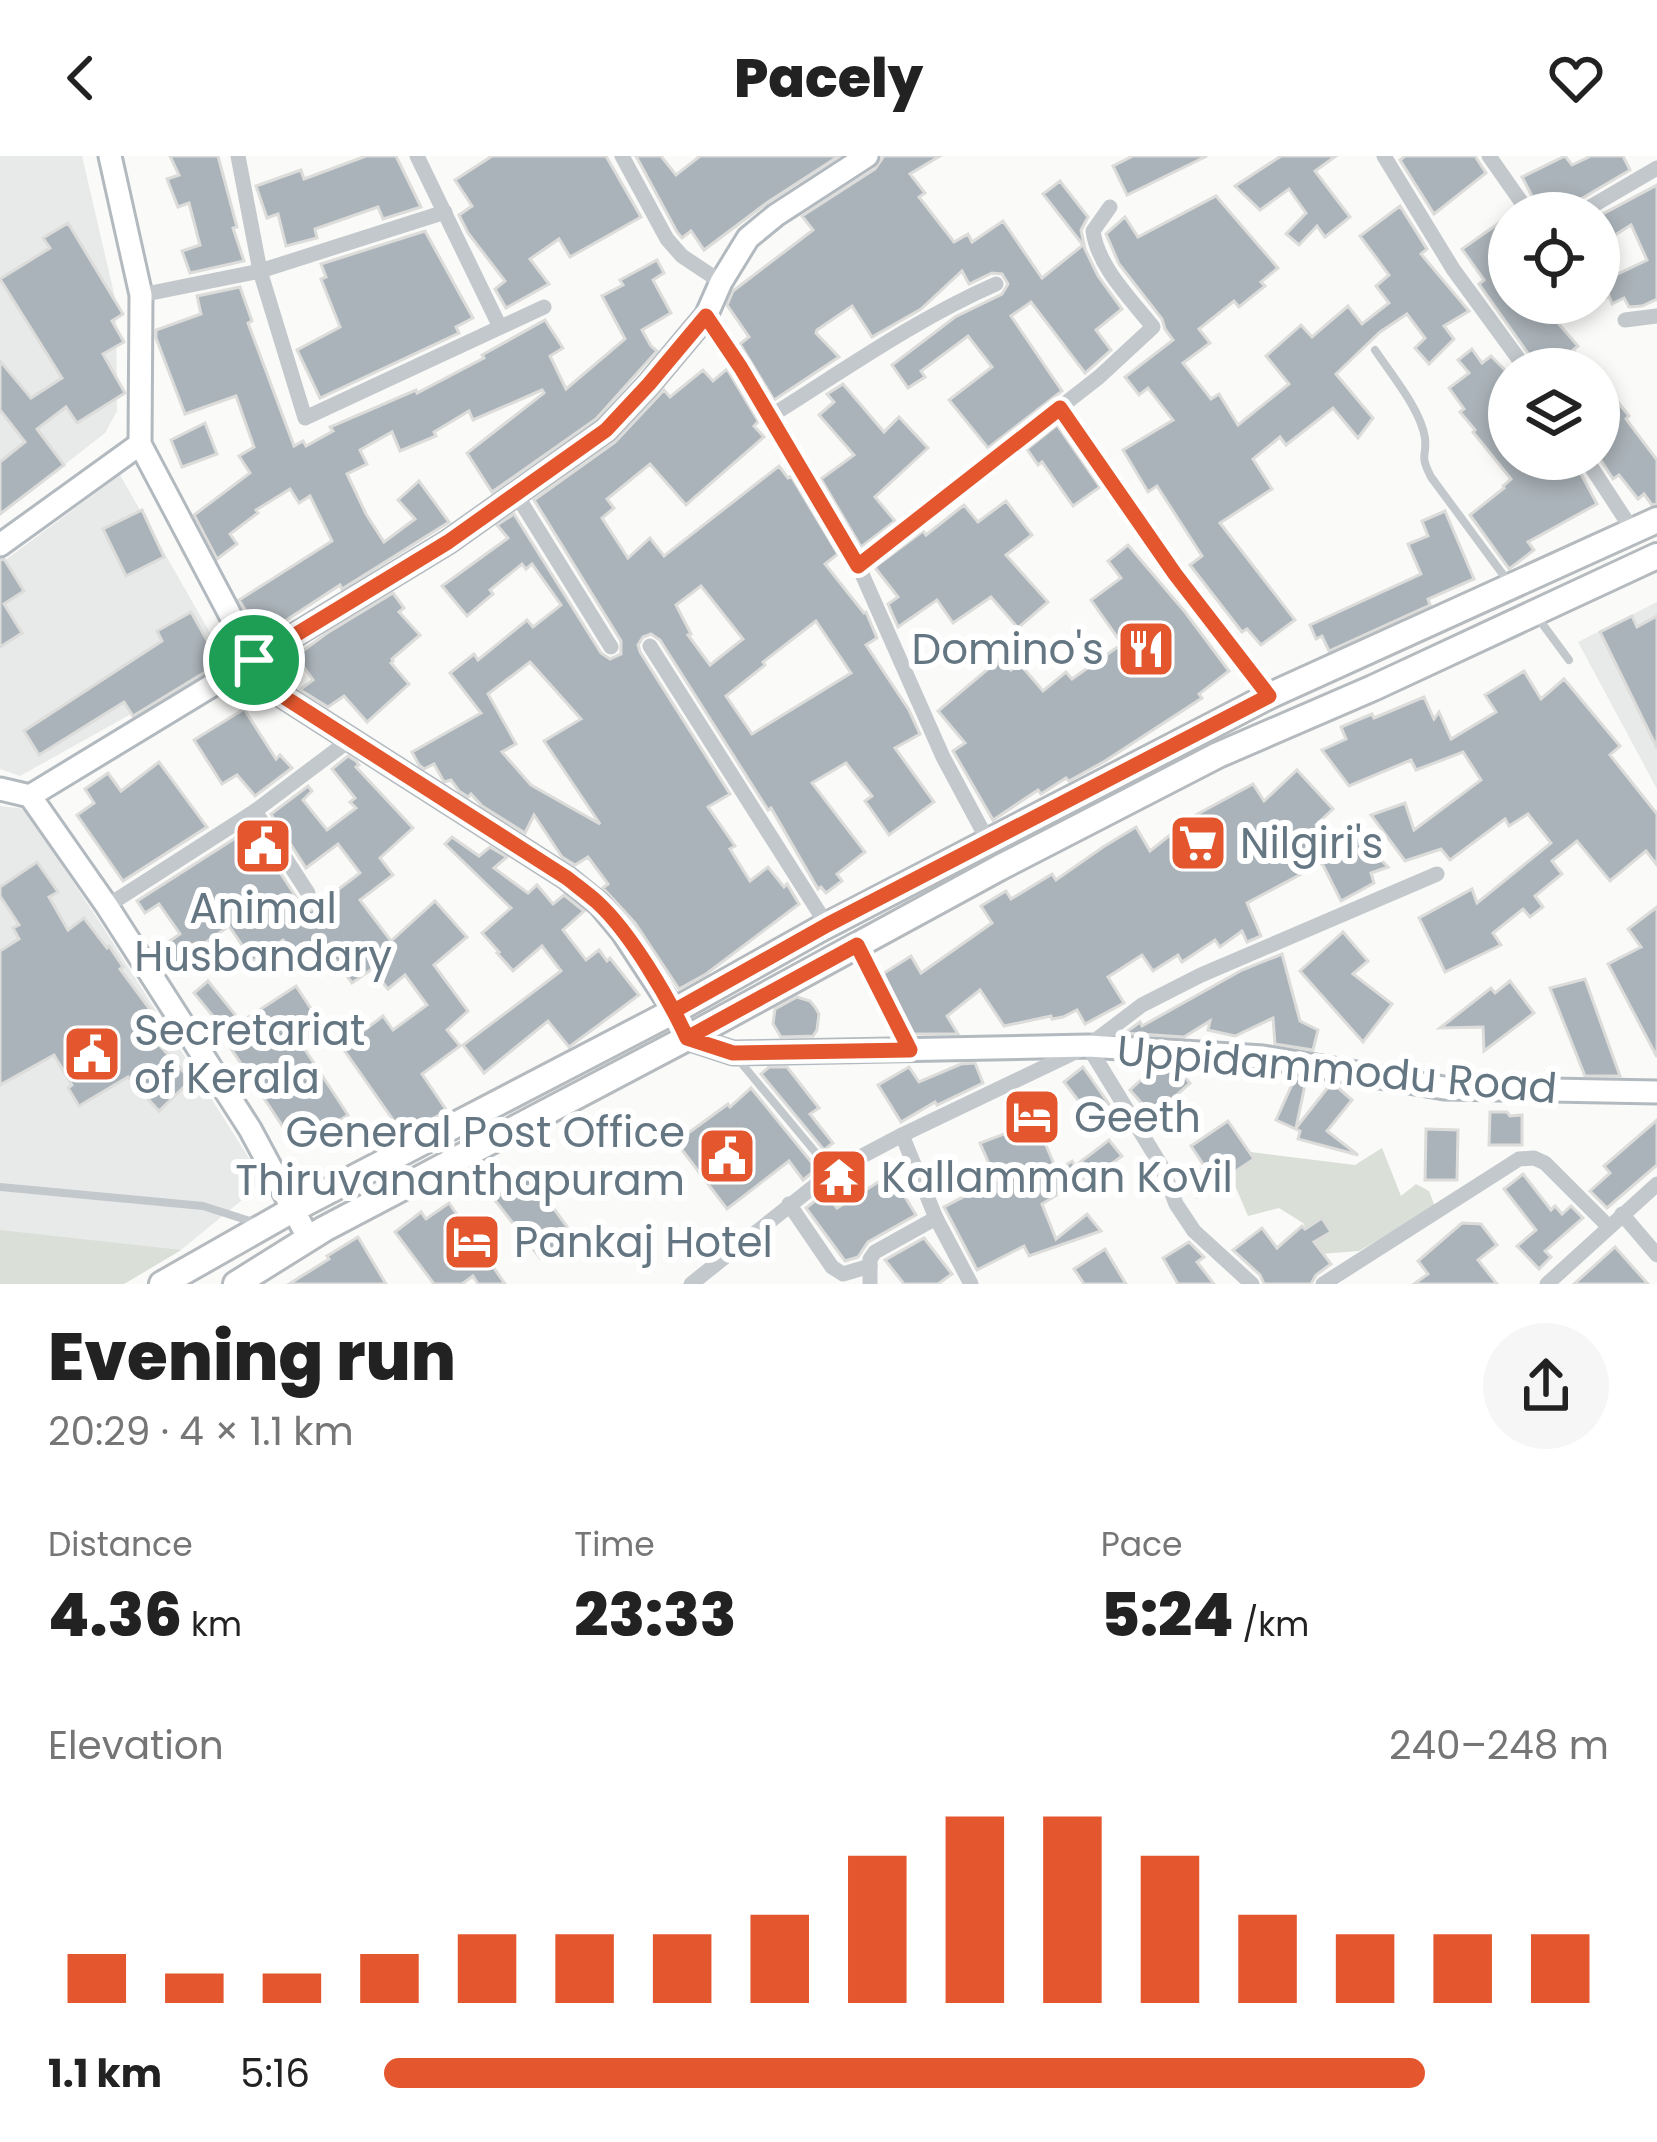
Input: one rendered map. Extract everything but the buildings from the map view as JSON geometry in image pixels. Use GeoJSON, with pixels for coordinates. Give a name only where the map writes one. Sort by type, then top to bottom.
{"type":"FeatureCollection","features":[{"type":"Feature","properties":{"kind":"main road"},"geometry":{"type":"LineString","coordinates":[[161,1284],[827,925],[1269,696],[1657,520]]}},
{"type":"Feature","properties":{"kind":"main road"},"geometry":{"type":"LineString","coordinates":[[236,1284],[309,1239],[1217,754],[1373,688],[1657,556]]}},
{"type":"Feature","properties":{"kind":"street"},"geometry":{"type":"LineString","coordinates":[[110,156],[141,295],[140,444],[254,660],[281,695],[567,878],[599,904],[623,933],[687,1038]]}},
{"type":"Feature","properties":{"kind":"street"},"geometry":{"type":"LineString","coordinates":[[238,156],[260,271],[304,418],[544,307]]}},
{"type":"Feature","properties":{"kind":"street"},"geometry":{"type":"LineString","coordinates":[[417,156],[500,327]]}},
{"type":"Feature","properties":{"kind":"street"},"geometry":{"type":"LineString","coordinates":[[622,156],[667,239],[682,256],[721,282]]}},
{"type":"Feature","properties":{"kind":"street"},"geometry":{"type":"LineString","coordinates":[[1384,156],[1454,269],[1511,348]]}},
{"type":"Feature","properties":{"kind":"street"},"geometry":{"type":"LineString","coordinates":[[1490,156],[1514,192]]}},
{"type":"Feature","properties":{"kind":"street"},"geometry":{"type":"LineString","coordinates":[[30,796],[448,542],[606,430],[706,316],[748,238],[863,157]]}},
{"type":"Feature","properties":{"kind":"street"},"geometry":{"type":"LineString","coordinates":[[1616,192],[1657,168]]}},
{"type":"Feature","properties":{"kind":"street"},"geometry":{"type":"LineString","coordinates":[[858,566],[1099,377],[1153,327],[1094,243],[1093,231],[1110,207]]}},
{"type":"Feature","properties":{"kind":"street"},"geometry":{"type":"LineString","coordinates":[[141,295],[260,271],[446,212]]}},
{"type":"Feature","properties":{"kind":"street"},"geometry":{"type":"LineString","coordinates":[[769,417],[915,325],[997,284]]}},
{"type":"Feature","properties":{"kind":"street"},"geometry":{"type":"LineString","coordinates":[[706,316],[858,566],[943,757],[988,842]]}},
{"type":"Feature","properties":{"kind":"street"},"geometry":{"type":"LineString","coordinates":[[1624,320],[1657,316]]}},
{"type":"Feature","properties":{"kind":"street"},"geometry":{"type":"LineString","coordinates":[[1060,408],[1175,574],[1269,696]]}},
{"type":"Feature","properties":{"kind":"street"},"geometry":{"type":"LineString","coordinates":[[0,545],[140,444]]}},
{"type":"Feature","properties":{"kind":"street"},"geometry":{"type":"LineString","coordinates":[[1600,480],[1633,531]]}},
{"type":"Feature","properties":{"kind":"street"},"geometry":{"type":"LineString","coordinates":[[516,494],[611,647]]}},
{"type":"Feature","properties":{"kind":"street"},"geometry":{"type":"LineString","coordinates":[[650,646],[827,925]]}},
{"type":"Feature","properties":{"kind":"street"},"geometry":{"type":"LineString","coordinates":[[107,907],[255,811],[350,740]]}},
{"type":"Feature","properties":{"kind":"street"},"geometry":{"type":"LineString","coordinates":[[0,789],[30,796],[107,907],[250,1129],[309,1239]]}},
{"type":"Feature","properties":{"kind":"street"},"geometry":{"type":"LineString","coordinates":[[255,811],[308,893]]}},
{"type":"Feature","properties":{"kind":"street"},"geometry":{"type":"LineString","coordinates":[[692,1284],[832,1172],[1088,1046],[1142,1005],[1437,874]]}},
{"type":"Feature","properties":{"kind":"street","name":"Uppidammodu Road"},"geometry":{"type":"LineString","coordinates":[[687,1038],[733,1053],[1088,1046],[1263,1057],[1444,1088],[1657,1092]]}},
{"type":"Feature","properties":{"kind":"street"},"geometry":{"type":"LineString","coordinates":[[1088,1046],[1162,1167],[1176,1204],[1208,1244],[1252,1284]]}},
{"type":"Feature","properties":{"kind":"street"},"geometry":{"type":"LineString","coordinates":[[902,1135],[936,1218],[971,1284]]}},
{"type":"Feature","properties":{"kind":"street"},"geometry":{"type":"LineString","coordinates":[[1323,1284],[1519,1159],[1545,1163],[1657,1255]]}},
{"type":"Feature","properties":{"kind":"street"},"geometry":{"type":"LineString","coordinates":[[1547,1284],[1657,1184]]}},
{"type":"Feature","properties":{"kind":"street"},"geometry":{"type":"LineString","coordinates":[[789,1204],[832,1267],[843,1274],[870,1266]]}},
{"type":"Feature","properties":{"kind":"street"},"geometry":{"type":"LineString","coordinates":[[870,1284],[875,1252],[936,1218]]}},
{"type":"Feature","properties":{"kind":"lane"},"geometry":{"type":"LineString","coordinates":[[1376,350],[1413,408],[1425,438],[1422,459],[1431,477],[1511,585]]}},
{"type":"Feature","properties":{"kind":"lane"},"geometry":{"type":"LineString","coordinates":[[1534,613],[1569,660]]}},
{"type":"Feature","properties":{"kind":"lane"},"geometry":{"type":"LineString","coordinates":[[857,945],[910,1050]]}},
{"type":"Feature","properties":{"kind":"lane"},"geometry":{"type":"LineString","coordinates":[[733,1053],[832,1172]]}},
{"type":"Feature","properties":{"kind":"lane"},"geometry":{"type":"LineString","coordinates":[[0,1187],[203,1206],[265,1225]]}},
{"type":"Feature","properties":{"kind":"shaded area"},"geometry":{"type":"Polygon","coordinates":[[[0,156],[82,156],[116,302],[117,411],[105,433],[0,515],[0,156]]]}},
{"type":"Feature","properties":{"kind":"shaded area"},"geometry":{"type":"Polygon","coordinates":[[[120,475],[226,661],[20,776],[0,769],[0,564],[120,475]]]}},
{"type":"Feature","properties":{"kind":"shaded area"},"geometry":{"type":"Polygon","coordinates":[[[1657,602],[1657,789],[1578,642],[1657,602]]]}},
{"type":"Feature","properties":{"kind":"shaded area","name":"Secretariat of Kerala"},"geometry":{"type":"Polygon","coordinates":[[[0,806],[25,809],[264,1182],[181,1250],[124,1284],[0,1284],[0,806]]]}},
{"type":"Feature","properties":{"kind":"shaded area"},"geometry":{"type":"Polygon","coordinates":[[[1219,1148],[1355,1165],[1382,1148],[1401,1196],[1416,1184],[1429,1191],[1435,1207],[1359,1251],[1320,1254],[1303,1223],[1279,1208],[1248,1216],[1219,1148]]]}},
{"type":"Feature","properties":{"kind":"shaded area"},"geometry":{"type":"Polygon","coordinates":[[[0,1230],[181,1250],[124,1284],[0,1284],[0,1230]]]}},
{"type":"Feature","properties":{"kind":"place","name":"Domino's"},"geometry":{"type":"Point","coordinates":[1146,649]}},
{"type":"Feature","properties":{"kind":"place","name":"Nilgiri's"},"geometry":{"type":"Point","coordinates":[1198,843]}},
{"type":"Feature","properties":{"kind":"place","name":"Animal Husbandary"},"geometry":{"type":"Point","coordinates":[263,846]}},
{"type":"Feature","properties":{"kind":"place","name":"Secretariat of Kerala"},"geometry":{"type":"Point","coordinates":[92,1054]}},
{"type":"Feature","properties":{"kind":"place","name":"Geeth"},"geometry":{"type":"Point","coordinates":[1032,1117]}},
{"type":"Feature","properties":{"kind":"place","name":"General Post Office Thiruvananthapuram"},"geometry":{"type":"Point","coordinates":[727,1156]}},
{"type":"Feature","properties":{"kind":"place","name":"Kallamman Kovil"},"geometry":{"type":"Point","coordinates":[839,1177]}},
{"type":"Feature","properties":{"kind":"place","name":"Pankaj Hotel"},"geometry":{"type":"Point","coordinates":[472,1242]}},
{"type":"Feature","properties":{"kind":"route"},"geometry":{"type":"LineString","coordinates":[[254,660],[281,695],[567,878],[599,904],[623,933],[687,1038],[733,1053],[910,1050],[857,945],[687,1038],[674,1011],[783,948],[1269,696],[1175,574],[1060,408],[858,566],[706,316],[606,430],[448,542],[254,660]]}}]}
